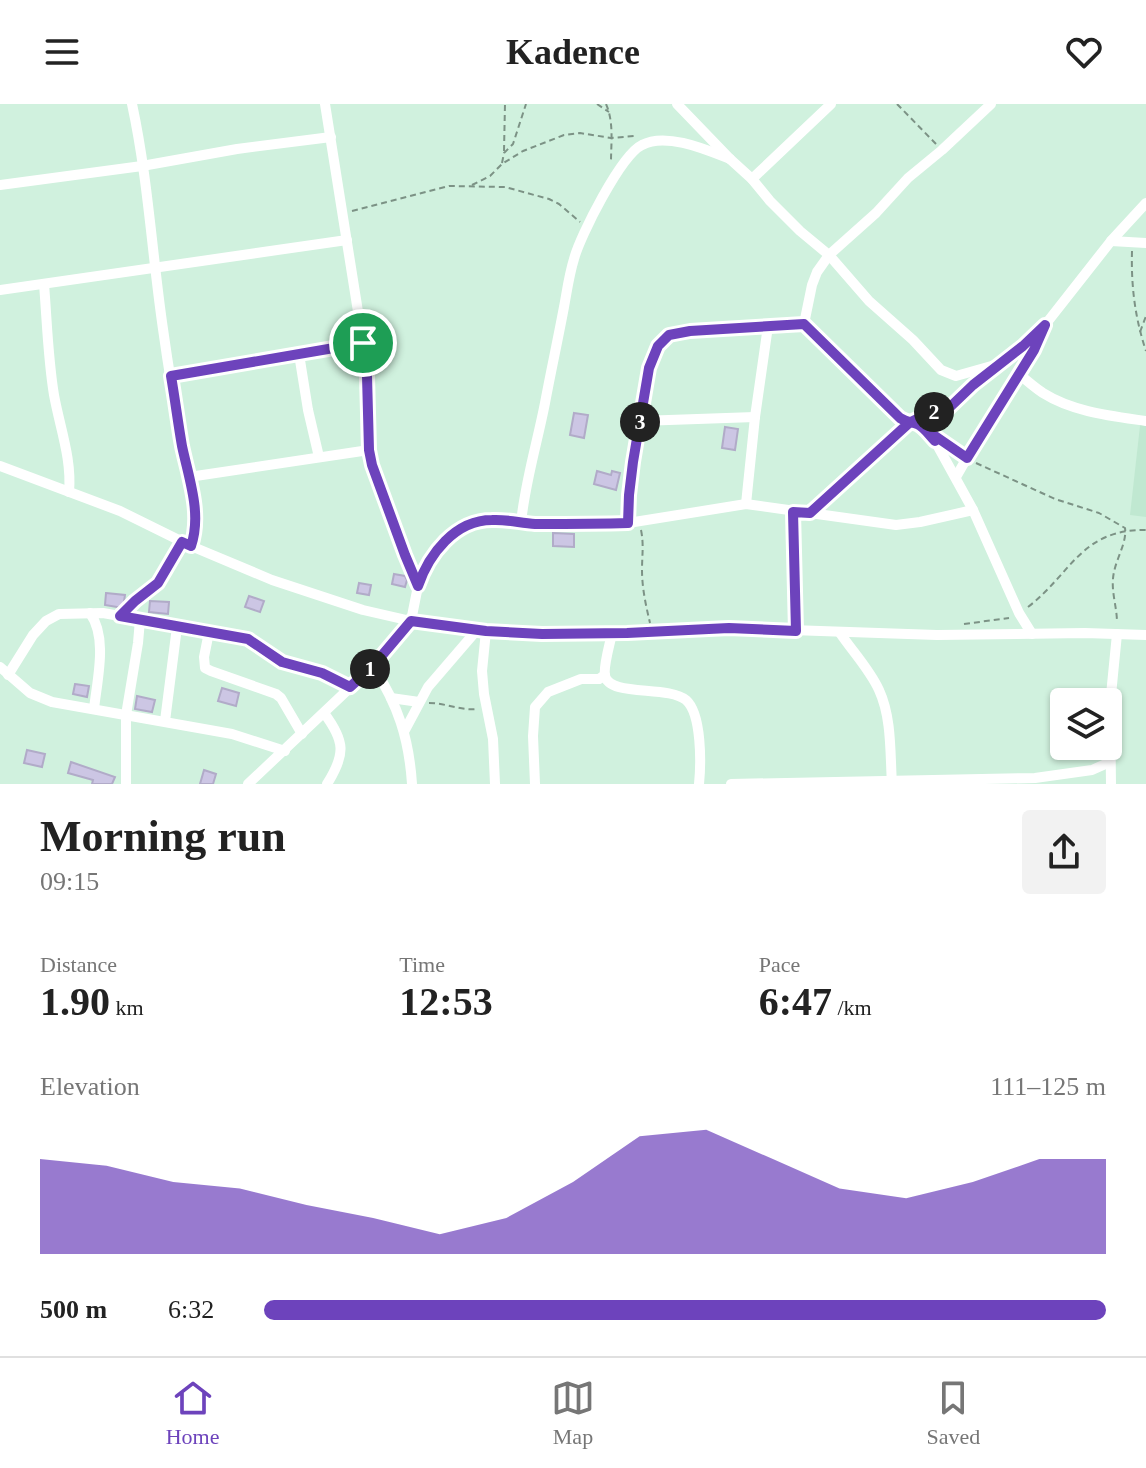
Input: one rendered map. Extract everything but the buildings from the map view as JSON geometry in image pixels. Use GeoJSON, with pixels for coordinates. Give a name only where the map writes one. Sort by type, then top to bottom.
{"type":"FeatureCollection","features":[{"type":"Feature","properties":{"kind":"street"},"geometry":{"type":"LineString","coordinates":[[132,104],[171,376],[196,514],[195,533],[186,544]]}},
{"type":"Feature","properties":{"kind":"street"},"geometry":{"type":"LineString","coordinates":[[325,104],[363,343],[369,450],[418,586]]}},
{"type":"Feature","properties":{"kind":"street"},"geometry":{"type":"LineString","coordinates":[[677,104],[790,221],[829,255],[869,301],[941,370],[956,376],[1001,364]]}},
{"type":"Feature","properties":{"kind":"street"},"geometry":{"type":"LineString","coordinates":[[752,179],[831,104]]}},
{"type":"Feature","properties":{"kind":"street"},"geometry":{"type":"LineString","coordinates":[[804,324],[812,285],[829,255],[876,213],[908,178],[991,104]]}},
{"type":"Feature","properties":{"kind":"street"},"geometry":{"type":"LineString","coordinates":[[0,185],[331,137]]}},
{"type":"Feature","properties":{"kind":"street"},"geometry":{"type":"LineString","coordinates":[[521,523],[527,477],[541,425],[574,257],[610,184],[628,157],[641,145],[653,141],[702,148],[730,159]]}},
{"type":"Feature","properties":{"kind":"street"},"geometry":{"type":"LineString","coordinates":[[935,441],[938,423],[949,408],[1045,325],[1111,241],[1146,203]]}},
{"type":"Feature","properties":{"kind":"street"},"geometry":{"type":"LineString","coordinates":[[0,290],[347,240]]}},
{"type":"Feature","properties":{"kind":"street"},"geometry":{"type":"LineString","coordinates":[[1111,241],[1146,243]]}},
{"type":"Feature","properties":{"kind":"street"},"geometry":{"type":"LineString","coordinates":[[44,284],[54,394],[71,477],[69,492]]}},
{"type":"Feature","properties":{"kind":"street"},"geometry":{"type":"LineString","coordinates":[[634,521],[631,477],[649,368],[658,346],[669,335],[690,331],[804,324],[900,418],[917,424],[935,441],[973,510],[1019,613],[1032,634]]}},
{"type":"Feature","properties":{"kind":"street"},"geometry":{"type":"LineString","coordinates":[[956,477],[1034,350],[1045,325]]}},
{"type":"Feature","properties":{"kind":"street"},"geometry":{"type":"LineString","coordinates":[[746,504],[768,326]]}},
{"type":"Feature","properties":{"kind":"street"},"geometry":{"type":"LineString","coordinates":[[171,376],[363,343]]}},
{"type":"Feature","properties":{"kind":"street"},"geometry":{"type":"LineString","coordinates":[[299,354],[319,457]]}},
{"type":"Feature","properties":{"kind":"street"},"geometry":{"type":"LineString","coordinates":[[1018,373],[1043,393],[1067,405],[1146,421]]}},
{"type":"Feature","properties":{"kind":"street"},"geometry":{"type":"LineString","coordinates":[[810,513],[909,423],[949,408]]}},
{"type":"Feature","properties":{"kind":"street"},"geometry":{"type":"LineString","coordinates":[[640,421],[755,417]]}},
{"type":"Feature","properties":{"kind":"street"},"geometry":{"type":"LineString","coordinates":[[189,477],[369,450]]}},
{"type":"Feature","properties":{"kind":"street"},"geometry":{"type":"LineString","coordinates":[[0,466],[120,511],[186,544],[272,580],[363,610],[411,621],[542,634],[729,628],[937,635],[1146,635]]}},
{"type":"Feature","properties":{"kind":"street"},"geometry":{"type":"LineString","coordinates":[[248,784],[373,666],[411,621],[418,586],[430,559],[440,545],[472,523],[488,519],[521,523],[592,524],[634,521],[746,504],[896,525],[973,510]]}},
{"type":"Feature","properties":{"kind":"street"},"geometry":{"type":"LineString","coordinates":[[793,512],[796,631]]}},
{"type":"Feature","properties":{"kind":"street"},"geometry":{"type":"LineString","coordinates":[[90,613],[96,622],[100,644],[94,709]]}},
{"type":"Feature","properties":{"kind":"street"},"geometry":{"type":"LineString","coordinates":[[285,751],[232,734],[52,702],[30,693],[4,671],[46,621],[59,614],[90,613],[248,639],[282,662],[322,673],[350,687]]}},
{"type":"Feature","properties":{"kind":"street"},"geometry":{"type":"LineString","coordinates":[[126,784],[126,715],[140,620]]}},
{"type":"Feature","properties":{"kind":"street"},"geometry":{"type":"LineString","coordinates":[[165,721],[177,627]]}},
{"type":"Feature","properties":{"kind":"street"},"geometry":{"type":"LineString","coordinates":[[405,730],[433,680],[481,630]]}},
{"type":"Feature","properties":{"kind":"street"},"geometry":{"type":"LineString","coordinates":[[481,630],[482,671],[493,739],[495,784]]}},
{"type":"Feature","properties":{"kind":"street"},"geometry":{"type":"LineString","coordinates":[[209,632],[205,668],[276,694],[302,734]]}},
{"type":"Feature","properties":{"kind":"street"},"geometry":{"type":"LineString","coordinates":[[612,633],[605,675],[608,681],[621,688],[674,694],[686,700],[693,711],[701,762],[699,784]]}},
{"type":"Feature","properties":{"kind":"street"},"geometry":{"type":"LineString","coordinates":[[840,633],[872,677],[885,707],[892,783]]}},
{"type":"Feature","properties":{"kind":"street"},"geometry":{"type":"LineString","coordinates":[[1111,784],[1110,705],[1117,634]]}},
{"type":"Feature","properties":{"kind":"street"},"geometry":{"type":"LineString","coordinates":[[373,666],[405,730],[412,784]]}},
{"type":"Feature","properties":{"kind":"street"},"geometry":{"type":"LineString","coordinates":[[535,784],[535,707],[548,692],[605,675]]}},
{"type":"Feature","properties":{"kind":"street"},"geometry":{"type":"LineString","coordinates":[[391,698],[419,702]]}},
{"type":"Feature","properties":{"kind":"street"},"geometry":{"type":"LineString","coordinates":[[324,713],[340,738],[341,755],[327,784]]}},
{"type":"Feature","properties":{"kind":"street"},"geometry":{"type":"LineString","coordinates":[[731,784],[1035,778],[1092,770],[1110,762]]}},
{"type":"Feature","properties":{"kind":"path"},"geometry":{"type":"LineString","coordinates":[[502,164],[505,104]]}},
{"type":"Feature","properties":{"kind":"path"},"geometry":{"type":"LineString","coordinates":[[504,153],[513,144],[526,104]]}},
{"type":"Feature","properties":{"kind":"path"},"geometry":{"type":"LineString","coordinates":[[597,104],[610,112]]}},
{"type":"Feature","properties":{"kind":"path"},"geometry":{"type":"LineString","coordinates":[[606,104],[610,112],[610,184]]}},
{"type":"Feature","properties":{"kind":"path"},"geometry":{"type":"LineString","coordinates":[[897,104],[942,150]]}},
{"type":"Feature","properties":{"kind":"path"},"geometry":{"type":"LineString","coordinates":[[471,186],[523,151],[564,135],[640,136],[653,141]]}},
{"type":"Feature","properties":{"kind":"path"},"geometry":{"type":"LineString","coordinates":[[343,213],[449,186],[505,187],[549,199],[564,208],[586,229]]}},
{"type":"Feature","properties":{"kind":"path"},"geometry":{"type":"LineString","coordinates":[[1132,242],[1134,309],[1146,351]]}},
{"type":"Feature","properties":{"kind":"path"},"geometry":{"type":"LineString","coordinates":[[1140,333],[1146,316]]}},
{"type":"Feature","properties":{"kind":"path"},"geometry":{"type":"LineString","coordinates":[[967,458],[1055,499],[1099,513],[1121,524],[1126,530]]}},
{"type":"Feature","properties":{"kind":"path"},"geometry":{"type":"LineString","coordinates":[[634,521],[644,546],[644,592],[652,632]]}},
{"type":"Feature","properties":{"kind":"path"},"geometry":{"type":"LineString","coordinates":[[1117,634],[1113,574],[1126,530]]}},
{"type":"Feature","properties":{"kind":"path"},"geometry":{"type":"LineString","coordinates":[[961,624],[1007,619],[1019,613],[1101,538],[1126,530],[1146,530]]}},
{"type":"Feature","properties":{"kind":"path"},"geometry":{"type":"LineString","coordinates":[[120,616],[158,583],[186,544]]}},
{"type":"Feature","properties":{"kind":"path"},"geometry":{"type":"LineString","coordinates":[[419,702],[465,710],[487,709]]}},
{"type":"Feature","properties":{"kind":"shaded area"},"geometry":{"type":"Polygon","coordinates":[[[1141,417],[1146,418],[1146,517],[1130,515],[1141,417]]]}},
{"type":"Feature","properties":{"kind":"route"},"geometry":{"type":"LineString","coordinates":[[363,343],[171,376],[196,514],[195,533],[191,546],[182,542],[158,583],[120,616],[236,635],[267,650],[275,659],[322,673],[350,687],[373,666],[411,621],[486,631],[542,634],[729,628],[796,631],[793,512],[810,513],[909,423],[949,408],[1045,325],[1034,350],[967,458],[935,436],[935,441],[917,424],[909,423],[905,422],[900,418],[804,324],[669,335],[658,346],[649,368],[631,477],[628,523],[521,523],[488,519],[472,523],[440,545],[418,586],[372,465],[363,343]]}}]}
